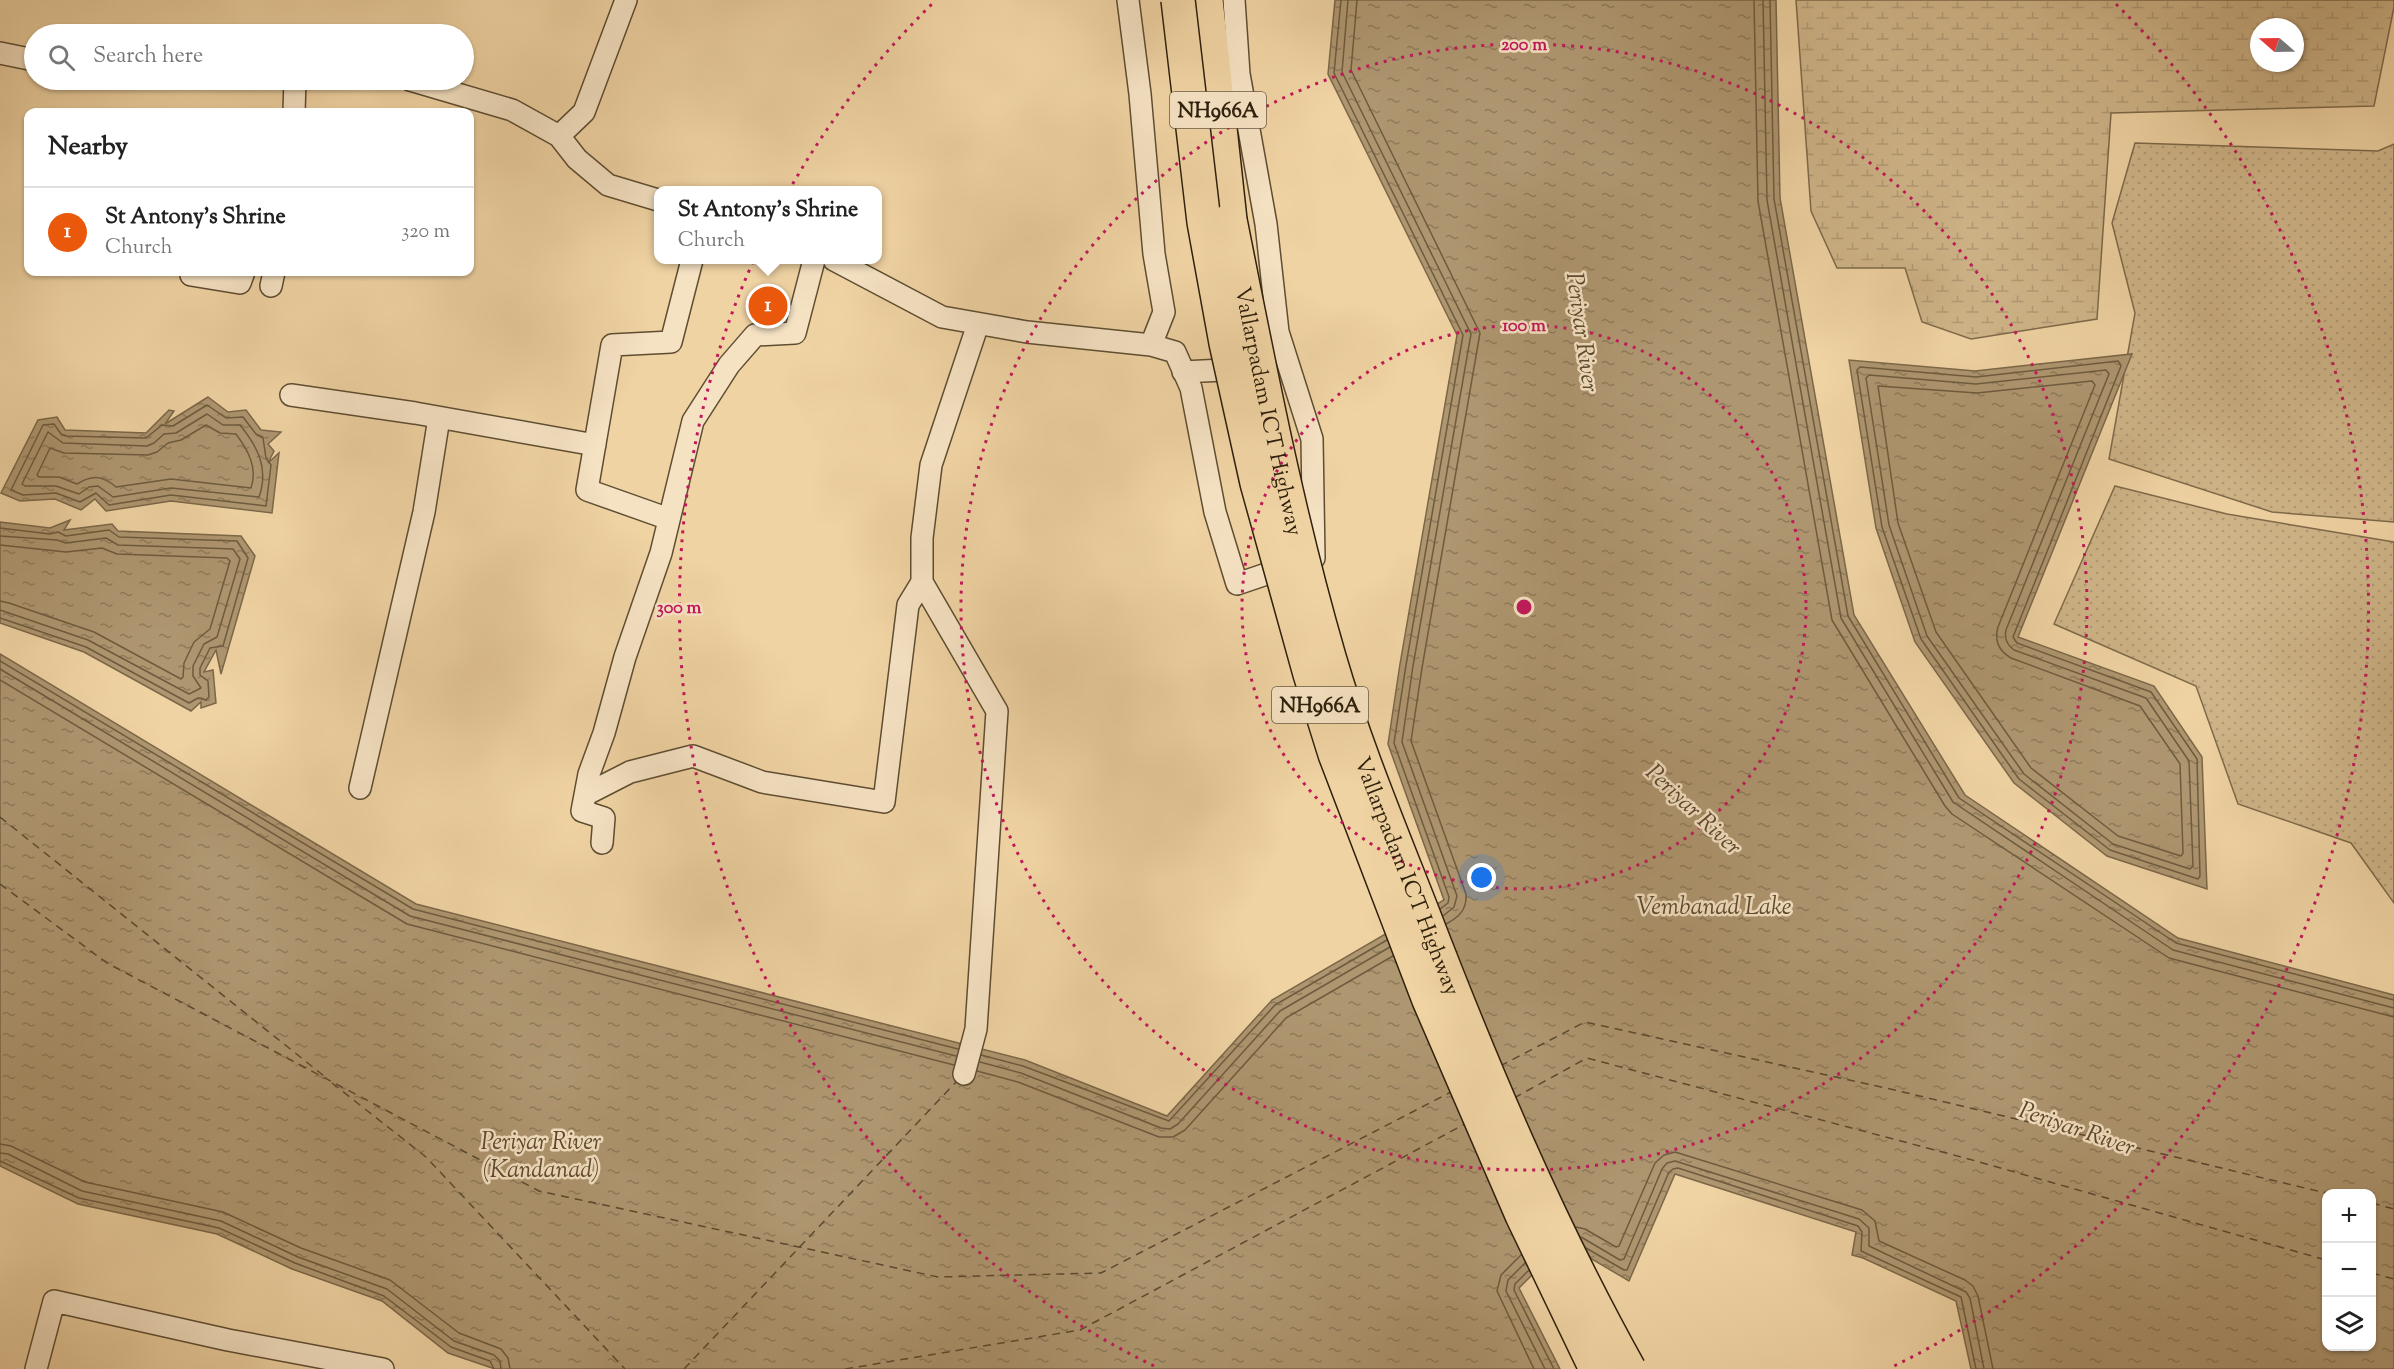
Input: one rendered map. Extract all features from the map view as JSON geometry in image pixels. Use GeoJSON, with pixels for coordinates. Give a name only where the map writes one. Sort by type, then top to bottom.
{"type":"FeatureCollection","features":[{"type":"Feature","properties":{"kind":"highway","name":"Vallarpadam ICT Highway"},"geometry":{"type":"LineString","coordinates":[[1178,0],[1204,222],[1226,343],[1257,483],[1310,674],[1335,754],[1434,1011],[1522,1215],[1596,1369]]}},
{"type":"Feature","properties":{"kind":"highway","name":"Vallarpadam ICT Highway"},"geometry":{"type":"LineString","coordinates":[[1206,0],[1230,219],[1286,497],[1330,659],[1376,792],[1459,1006],[1540,1195],[1599,1315],[1629,1369]]}},
{"type":"Feature","properties":{"kind":"street"},"geometry":{"type":"LineString","coordinates":[[559,135],[584,112],[626,0]]}},
{"type":"Feature","properties":{"kind":"street"},"geometry":{"type":"LineString","coordinates":[[1128,0],[1140,94],[1154,254],[1164,312],[1150,345]]}},
{"type":"Feature","properties":{"kind":"street"},"geometry":{"type":"LineString","coordinates":[[842,264],[942,317],[1083,339],[1150,345],[1175,352],[1191,388],[1215,512],[1237,584],[1314,558],[1312,439],[1278,332],[1266,224],[1239,74],[1234,0]]}},
{"type":"Feature","properties":{"kind":"street"},"geometry":{"type":"LineString","coordinates":[[0,53],[24,58]]}},
{"type":"Feature","properties":{"kind":"street"},"geometry":{"type":"LineString","coordinates":[[294,108],[295,90]]}},
{"type":"Feature","properties":{"kind":"street"},"geometry":{"type":"LineString","coordinates":[[444,90],[512,110],[559,135],[577,159],[608,185],[654,199]]}},
{"type":"Feature","properties":{"kind":"street"},"geometry":{"type":"LineString","coordinates":[[669,519],[587,490],[612,345],[671,342],[691,264]]}},
{"type":"Feature","properties":{"kind":"street"},"geometry":{"type":"LineString","coordinates":[[602,843],[604,818],[582,811],[589,774],[604,733],[625,657],[661,554],[693,421],[729,365],[755,335],[795,333],[813,264]]}},
{"type":"Feature","properties":{"kind":"street"},"geometry":{"type":"LineString","coordinates":[[197,276],[240,283],[243,276]]}},
{"type":"Feature","properties":{"kind":"street"},"geometry":{"type":"LineString","coordinates":[[964,1074],[976,1029],[997,711],[922,582],[922,538],[931,465],[978,324]]}},
{"type":"Feature","properties":{"kind":"street"},"geometry":{"type":"LineString","coordinates":[[1183,372],[1289,366]]}},
{"type":"Feature","properties":{"kind":"street"},"geometry":{"type":"LineString","coordinates":[[291,395],[595,445]]}},
{"type":"Feature","properties":{"kind":"street"},"geometry":{"type":"LineString","coordinates":[[360,788],[424,512],[440,418]]}},
{"type":"Feature","properties":{"kind":"street"},"geometry":{"type":"LineString","coordinates":[[585,795],[630,772],[693,756],[762,782],[884,802],[908,605],[922,582]]}},
{"type":"Feature","properties":{"kind":"street"},"geometry":{"type":"LineString","coordinates":[[36,1369],[54,1301],[228,1340],[383,1369]]}},
{"type":"Feature","properties":{"kind":"green space"},"geometry":{"type":"Polygon","coordinates":[[[1796,0],[2394,0],[2374,106],[2111,113],[2097,319],[1971,339],[1922,322],[1905,268],[1837,268],[1811,211],[1796,0]]]}},
{"type":"Feature","properties":{"kind":"green space"},"geometry":{"type":"Polygon","coordinates":[[[2135,143],[2378,151],[2394,144],[2394,522],[2272,512],[2109,459],[2135,313],[2112,223],[2135,143]]]}},
{"type":"Feature","properties":{"kind":"green space"},"geometry":{"type":"Polygon","coordinates":[[[2115,486],[2227,514],[2394,542],[2394,903],[2351,843],[2238,804],[2196,686],[2054,624],[2115,486]]]}},
{"type":"Feature","properties":{"kind":"water"},"geometry":{"type":"Polygon","coordinates":[[[1335,0],[1776,0],[1780,198],[1854,615],[1965,795],[2178,938],[2394,995],[2394,1369],[1971,1369],[1956,1301],[1852,1255],[1856,1232],[1675,1174],[1629,1281],[1575,1249],[1539,1268],[1519,1288],[1560,1369],[495,1369],[448,1353],[382,1301],[292,1269],[217,1234],[78,1204],[0,1166],[0,654],[416,904],[1025,1060],[1167,1116],[1272,1000],[1444,900],[1388,744],[1457,335],[1328,74],[1335,0]]]}},
{"type":"Feature","properties":{"kind":"water"},"geometry":{"type":"Polygon","coordinates":[[[2132,354],[2018,637],[2154,686],[2202,757],[2207,889],[2107,856],[2014,783],[1915,642],[1876,528],[1849,360],[1975,371],[2132,354]]]}},
{"type":"Feature","properties":{"kind":"water"},"geometry":{"type":"Polygon","coordinates":[[[208,397],[228,412],[246,410],[261,430],[281,432],[268,444],[274,451],[268,463],[279,453],[272,513],[171,501],[106,511],[95,499],[81,510],[55,499],[20,501],[1,493],[38,420],[57,417],[65,430],[146,433],[169,410],[174,411],[165,424],[208,397]]]}},
{"type":"Feature","properties":{"kind":"water"},"geometry":{"type":"Polygon","coordinates":[[[70,520],[64,530],[112,524],[118,531],[241,536],[255,556],[221,674],[216,650],[204,672],[213,670],[216,703],[201,708],[201,702],[191,711],[84,652],[0,623],[0,522],[50,528],[70,520]]]}},
{"type":"Feature","properties":{"kind":"ferry route"},"geometry":{"type":"LineString","coordinates":[[0,817],[324,1076]]}},
{"type":"Feature","properties":{"kind":"ferry route"},"geometry":{"type":"LineString","coordinates":[[0,884],[107,963],[539,1191],[938,1277],[1101,1273],[1451,1092]]}},
{"type":"Feature","properties":{"kind":"ferry route"},"geometry":{"type":"LineString","coordinates":[[1500,1066],[1585,1022],[1899,1091],[2322,1192]]}},
{"type":"Feature","properties":{"kind":"ferry route"},"geometry":{"type":"LineString","coordinates":[[1514,1098],[1587,1058],[1965,1158],[2322,1259]]}},
{"type":"Feature","properties":{"kind":"ferry route"},"geometry":{"type":"LineString","coordinates":[[684,1369],[957,1081]]}},
{"type":"Feature","properties":{"kind":"ferry route"},"geometry":{"type":"LineString","coordinates":[[332,1083],[426,1157],[625,1369]]}},
{"type":"Feature","properties":{"kind":"ferry route"},"geometry":{"type":"LineString","coordinates":[[845,1369],[1080,1330],[1465,1124]]}},
{"type":"Feature","properties":{"kind":"ferry route"},"geometry":{"type":"LineString","coordinates":[[2376,1204],[2394,1209]]}},
{"type":"Feature","properties":{"kind":"ferry route"},"geometry":{"type":"LineString","coordinates":[[2376,1274],[2394,1279]]}},
{"type":"Feature","properties":{"kind":"place","name":"St Antony's Shrine"},"geometry":{"type":"Point","coordinates":[768,306]}},
{"type":"Feature","properties":{"kind":"water label","name":"Periyar River"},"geometry":{"type":"Point","coordinates":[1583,332]}},
{"type":"Feature","properties":{"kind":"water label","name":"Periyar River"},"geometry":{"type":"Point","coordinates":[1694,809]}},
{"type":"Feature","properties":{"kind":"water label","name":"Vembanad Lake"},"geometry":{"type":"Point","coordinates":[1714,906]}},
{"type":"Feature","properties":{"kind":"water label","name":"Periyar River"},"geometry":{"type":"Point","coordinates":[2077,1128]}},
{"type":"Feature","properties":{"kind":"water label","name":"Periyar River (Kandanad)"},"geometry":{"type":"Point","coordinates":[541,1155]}}]}
